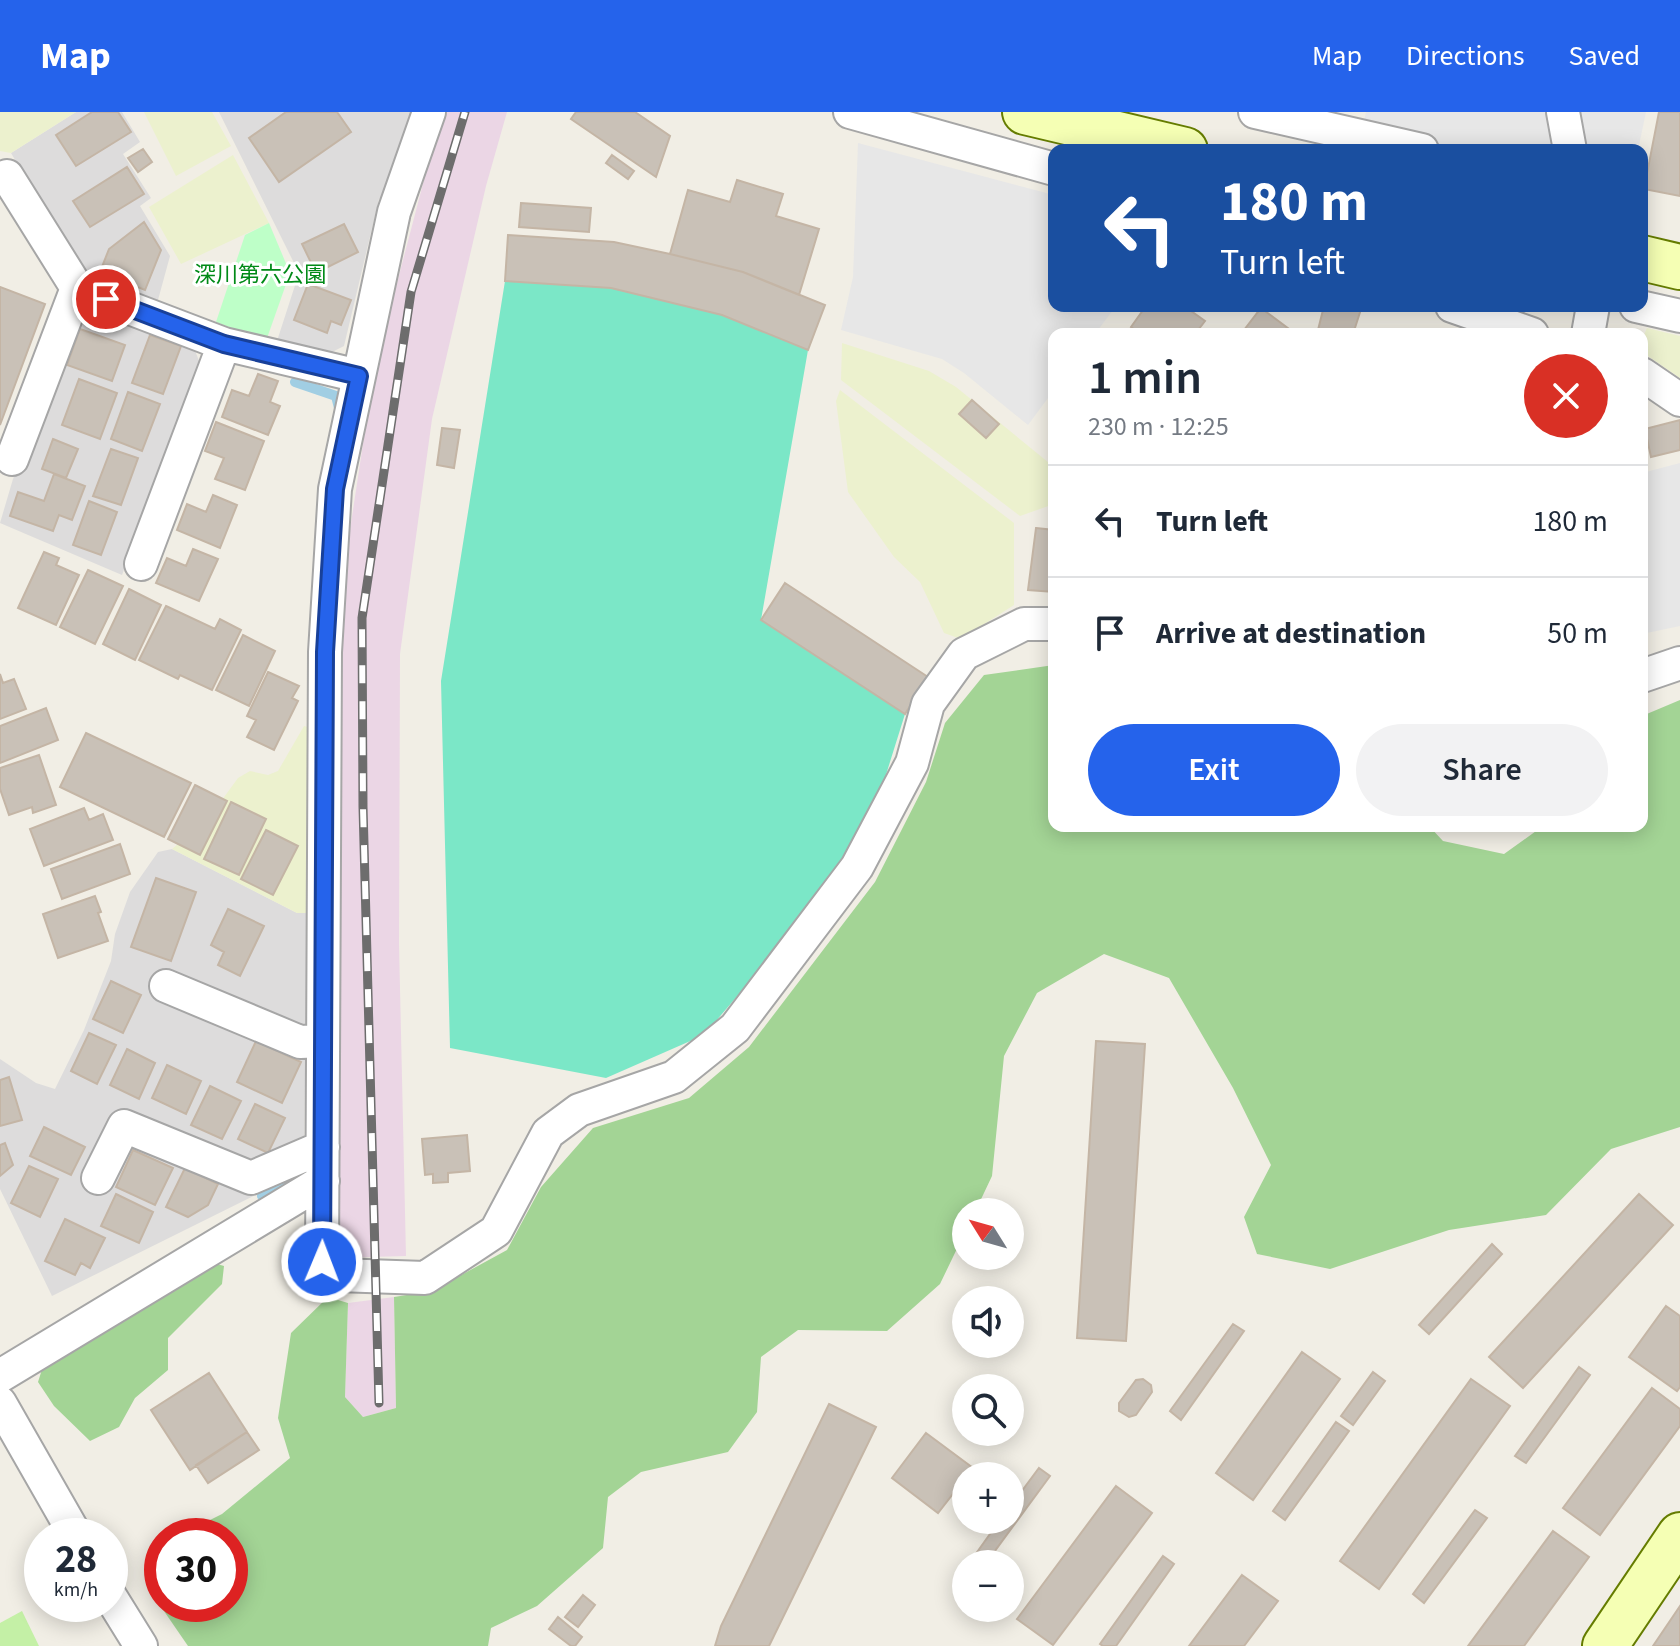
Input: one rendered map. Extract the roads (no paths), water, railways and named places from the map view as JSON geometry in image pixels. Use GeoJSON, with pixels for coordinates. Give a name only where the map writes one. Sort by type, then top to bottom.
{"type":"FeatureCollection","features":[{"type":"Feature","properties":{"kind":"street"},"geometry":{"type":"LineString","coordinates":[[429,112],[394,212],[335,489],[325,652],[322,1262],[337,1275],[425,1278],[496,1231],[548,1133],[579,1110],[674,1077],[735,1028],[857,867],[912,763],[928,704],[964,654],[1024,624],[1048,624]]}},
{"type":"Feature","properties":{"kind":"street"},"geometry":{"type":"LineString","coordinates":[[850,112],[1048,167]]}},
{"type":"Feature","properties":{"kind":"street"},"geometry":{"type":"LineString","coordinates":[[1025,112],[1160,144]]}},
{"type":"Feature","properties":{"kind":"street"},"geometry":{"type":"LineString","coordinates":[[1255,112],[1396,144]]}},
{"type":"Feature","properties":{"kind":"street"},"geometry":{"type":"LineString","coordinates":[[1563,112],[1569,144]]}},
{"type":"Feature","properties":{"kind":"street"},"geometry":{"type":"LineString","coordinates":[[7,176],[77,288],[224,344],[359,376]]}},
{"type":"Feature","properties":{"kind":"street"},"geometry":{"type":"LineString","coordinates":[[1648,259],[1680,267]]}},
{"type":"Feature","properties":{"kind":"street"},"geometry":{"type":"LineString","coordinates":[[12,459],[77,288]]}},
{"type":"Feature","properties":{"kind":"street"},"geometry":{"type":"LineString","coordinates":[[1648,309],[1680,316]]}},
{"type":"Feature","properties":{"kind":"street"},"geometry":{"type":"LineString","coordinates":[[1469,312],[1515,328]]}},
{"type":"Feature","properties":{"kind":"street"},"geometry":{"type":"LineString","coordinates":[[141,564],[224,344]]}},
{"type":"Feature","properties":{"kind":"street"},"geometry":{"type":"LineString","coordinates":[[1648,378],[1680,400]]}},
{"type":"Feature","properties":{"kind":"street"},"geometry":{"type":"LineString","coordinates":[[1648,674],[1680,663]]}},
{"type":"Feature","properties":{"kind":"street"},"geometry":{"type":"LineString","coordinates":[[166,986],[300,1042],[323,1041]]}},
{"type":"Feature","properties":{"kind":"street"},"geometry":{"type":"LineString","coordinates":[[98,1178],[124,1126],[251,1178],[323,1147]]}},
{"type":"Feature","properties":{"kind":"street"},"geometry":{"type":"LineString","coordinates":[[0,1376],[323,1181]]}},
{"type":"Feature","properties":{"kind":"street"},"geometry":{"type":"LineString","coordinates":[[0,1403],[66,1518]]}},
{"type":"Feature","properties":{"kind":"street"},"geometry":{"type":"LineString","coordinates":[[1605,1646],[1680,1535]]}},
{"type":"Feature","properties":{"kind":"street"},"geometry":{"type":"LineString","coordinates":[[126,1622],[141,1646]]}},
{"type":"Feature","properties":{"kind":"waterway"},"geometry":{"type":"LineString","coordinates":[[295,382],[336,396],[340,412]]}},
{"type":"Feature","properties":{"kind":"waterway"},"geometry":{"type":"LineString","coordinates":[[262,1196],[309,1171],[309,1162]]}},
{"type":"Feature","properties":{"kind":"railway"},"geometry":{"type":"LineString","coordinates":[[379,1403],[363,807],[362,618],[411,292],[465,112]]}},
{"type":"Feature","properties":{"kind":"park label","name":"深川第六公園"},"geometry":{"type":"Point","coordinates":[260,275]}}]}
